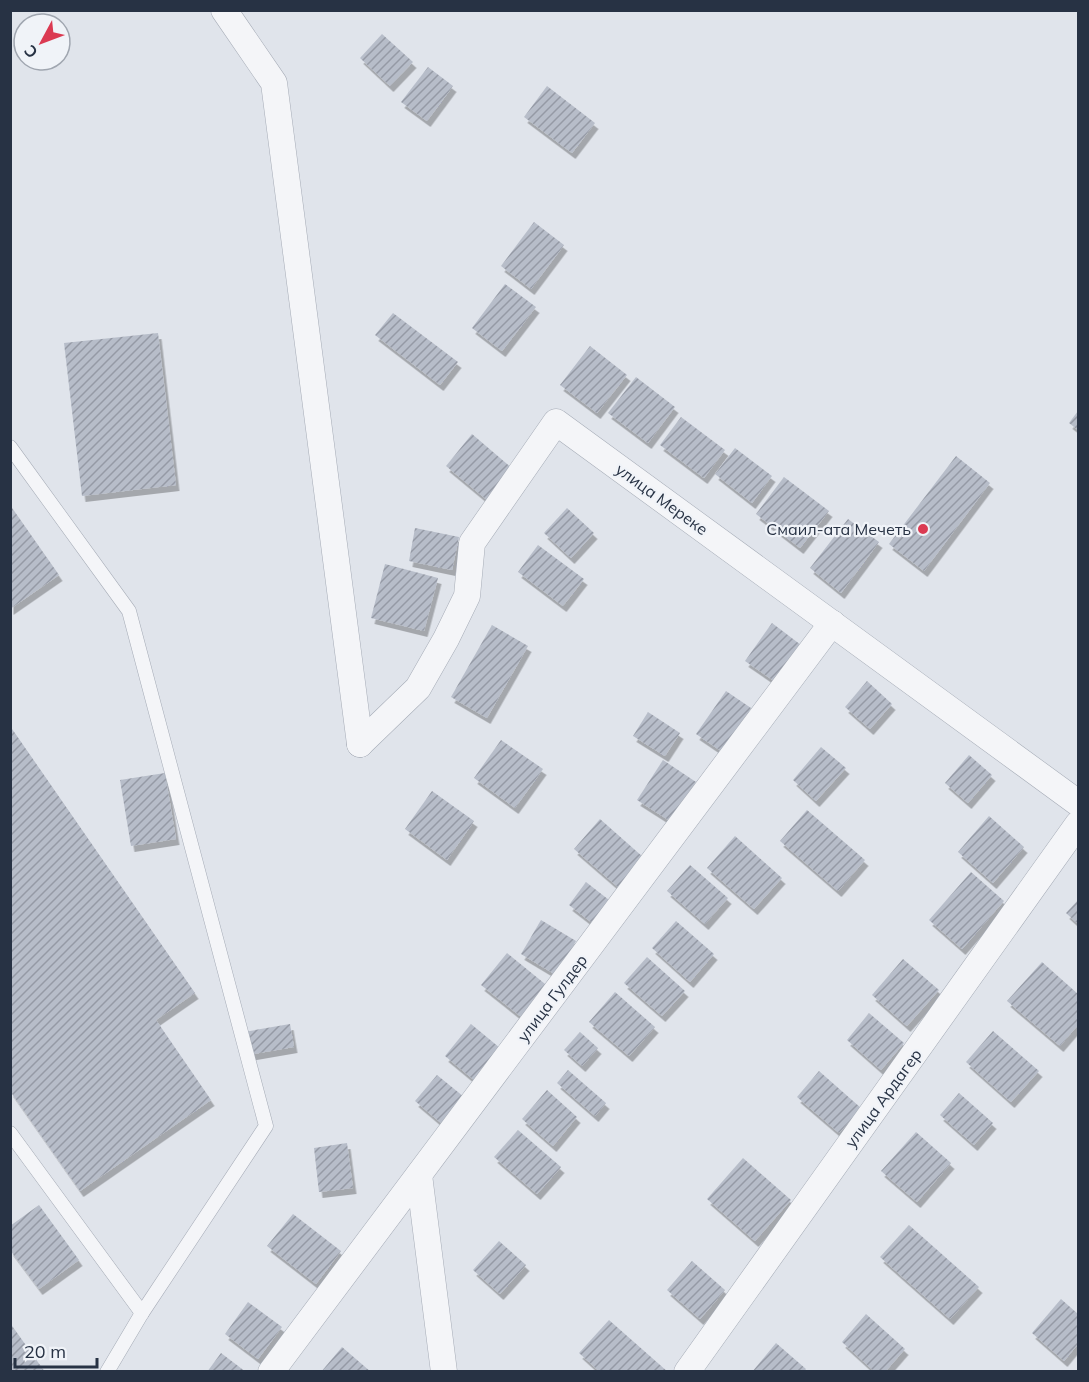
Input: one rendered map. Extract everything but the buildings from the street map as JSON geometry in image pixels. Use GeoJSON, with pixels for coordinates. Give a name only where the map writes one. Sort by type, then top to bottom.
{"type":"FeatureCollection","features":[{"type":"Feature","properties":{"kind":"street","name":"улица Мереке"},"geometry":{"type":"LineString","coordinates":[[224,10],[274,83],[360,744],[418,688],[467,596],[472,543],[556,422],[1078,803]]}},
{"type":"Feature","properties":{"kind":"street","name":"улица Гулдер"},"geometry":{"type":"LineString","coordinates":[[271,1371],[832,623]]}},
{"type":"Feature","properties":{"kind":"street","name":"улица Ардагер"},"geometry":{"type":"LineString","coordinates":[[687,1371],[1078,824]]}},
{"type":"Feature","properties":{"kind":"street"},"geometry":{"type":"LineString","coordinates":[[419,1176],[444,1371]]}},
{"type":"Feature","properties":{"kind":"lane"},"geometry":{"type":"LineString","coordinates":[[10,447],[129,611],[266,1126],[142,1313],[107,1371]]}},
{"type":"Feature","properties":{"kind":"lane"},"geometry":{"type":"LineString","coordinates":[[10,1133],[142,1313]]}},
{"type":"Feature","properties":{"kind":"place","name":"Смаил-ата Мечеть"},"geometry":{"type":"Point","coordinates":[923,529]}}]}
